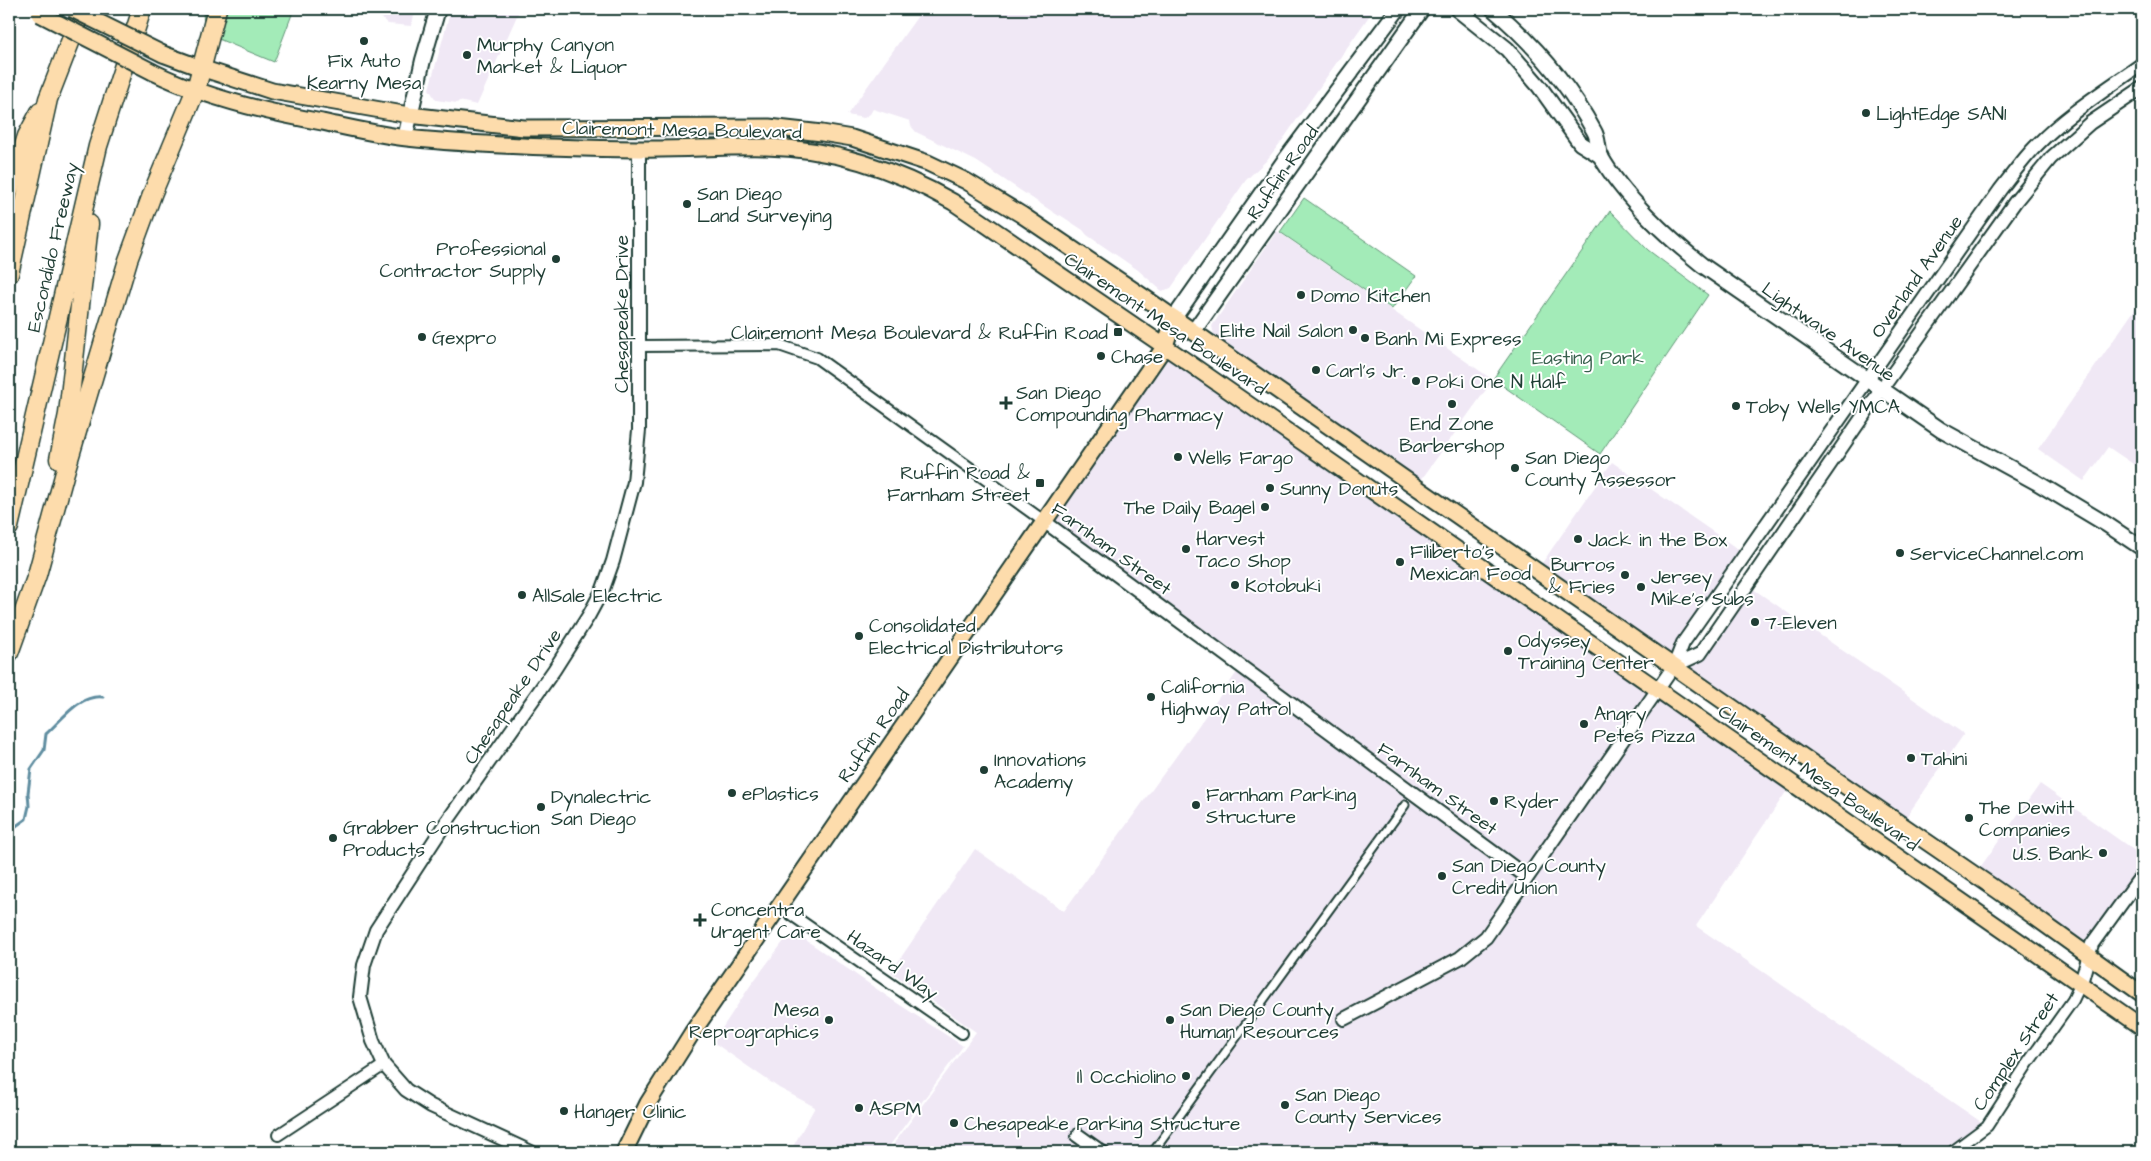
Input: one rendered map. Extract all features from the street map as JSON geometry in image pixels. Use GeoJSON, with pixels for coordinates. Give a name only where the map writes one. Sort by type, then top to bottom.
{"type":"FeatureCollection","features":[{"type":"Feature","properties":{"kind":"highway","name":"Escondido Freeway"},"geometry":{"type":"LineString","coordinates":[[9,274],[48,99],[82,9]]}},
{"type":"Feature","properties":{"kind":"highway","name":"Escondido Freeway"},"geometry":{"type":"LineString","coordinates":[[9,527],[98,146],[142,9]]}},
{"type":"Feature","properties":{"kind":"highway"},"geometry":{"type":"LineString","coordinates":[[9,653],[37,575],[65,472],[128,260],[153,192],[196,89],[216,9]]}},
{"type":"Feature","properties":{"kind":"highway"},"geometry":{"type":"LineString","coordinates":[[9,191],[27,136],[48,99]]}},
{"type":"Feature","properties":{"kind":"highway"},"geometry":{"type":"LineString","coordinates":[[23,615],[47,517],[68,414],[98,146]]}},
{"type":"Feature","properties":{"kind":"main road","name":"Clairemont Mesa Boulevard"},"geometry":{"type":"LineString","coordinates":[[72,9],[163,54],[272,91],[409,115],[524,128],[769,127],[852,138],[928,163],[966,180],[1022,215],[1174,318],[2089,955],[2142,994]]}},
{"type":"Feature","properties":{"kind":"main road"},"geometry":{"type":"LineString","coordinates":[[405,138],[409,115],[438,9]]}},
{"type":"Feature","properties":{"kind":"main road","name":"Ruffin Road"},"geometry":{"type":"LineString","coordinates":[[624,1152],[648,1104],[692,1034],[1165,346],[1174,318],[1282,164],[1398,9]]}},
{"type":"Feature","properties":{"kind":"main road","name":"Ruffin Road"},"geometry":{"type":"LineString","coordinates":[[1165,346],[1193,332],[1422,9]]}},
{"type":"Feature","properties":{"kind":"main road","name":"Lightwave Avenue"},"geometry":{"type":"LineString","coordinates":[[1457,9],[1507,50],[1539,86],[1580,143],[1601,156]]}},
{"type":"Feature","properties":{"kind":"main road","name":"Lightwave Avenue"},"geometry":{"type":"LineString","coordinates":[[1493,9],[1524,36],[1556,71],[1596,134],[1601,156],[1627,193],[1668,238],[1702,265],[1941,430],[2036,482],[2142,548]]}},
{"type":"Feature","properties":{"kind":"main road","name":"Clairemont Mesa Boulevard"},"geometry":{"type":"LineString","coordinates":[[34,11],[94,44],[153,72],[196,89],[266,112],[405,138],[501,145],[639,150],[768,147],[818,152],[844,157],[923,185],[953,202],[1165,346],[2142,1026]]}},
{"type":"Feature","properties":{"kind":"street","name":"Overland Avenue"},"geometry":{"type":"LineString","coordinates":[[1344,1019],[1460,958],[1486,937],[1674,666],[1683,643],[2000,190],[2030,153],[2076,110],[2142,64]]}},
{"type":"Feature","properties":{"kind":"street","name":"Overland Avenue"},"geometry":{"type":"LineString","coordinates":[[1674,666],[1700,654],[1881,390],[2007,212],[2038,172],[2090,123],[2142,88]]}},
{"type":"Feature","properties":{"kind":"street","name":"Chesapeake Drive"},"geometry":{"type":"LineString","coordinates":[[531,1152],[419,1099],[406,1090],[384,1064],[370,1034],[360,997],[364,965],[376,930],[443,827],[554,670],[589,615],[603,588],[612,561],[634,482],[639,430],[639,150]]}},
{"type":"Feature","properties":{"kind":"street","name":"Farnham Street"},"geometry":{"type":"LineString","coordinates":[[640,346],[779,345],[817,358],[1045,522],[1528,877]]}},
{"type":"Feature","properties":{"kind":"street"},"geometry":{"type":"LineString","coordinates":[[1153,1152],[1405,805]]}},
{"type":"Feature","properties":{"kind":"street","name":"Complex Street"},"geometry":{"type":"LineString","coordinates":[[1952,1152],[1987,1126],[2028,1063],[2073,1000],[2082,983],[2092,944],[2142,875]]}},
{"type":"Feature","properties":{"kind":"street","name":"Hazard Way"},"geometry":{"type":"LineString","coordinates":[[779,906],[962,1033]]}},
{"type":"Feature","properties":{"kind":"street"},"geometry":{"type":"LineString","coordinates":[[278,1135],[384,1064]]}},
{"type":"Feature","properties":{"kind":"street"},"geometry":{"type":"LineString","coordinates":[[1092,1152],[1093,1150],[1075,1137],[1078,1132],[1106,1152]]}},
{"type":"Feature","properties":{"kind":"shaded area"},"geometry":{"type":"Polygon","coordinates":[[[371,9],[416,9],[411,26],[388,24],[371,9]]]}},
{"type":"Feature","properties":{"kind":"shaded area"},"geometry":{"type":"Polygon","coordinates":[[[451,9],[520,9],[477,105],[459,101],[457,103],[436,100],[429,89],[451,9]]]}},
{"type":"Feature","properties":{"kind":"shaded area"},"geometry":{"type":"Polygon","coordinates":[[[915,9],[1374,9],[1284,138],[1266,161],[1246,180],[1171,288],[1162,291],[1138,270],[1087,235],[1083,230],[976,161],[916,132],[911,126],[910,121],[873,109],[864,118],[847,115],[920,13],[915,9]]]}},
{"type":"Feature","properties":{"kind":"shaded area"},"geometry":{"type":"Polygon","coordinates":[[[1277,231],[1493,380],[1421,480],[1214,335],[1212,326],[1277,231]]]}},
{"type":"Feature","properties":{"kind":"shaded area"},"geometry":{"type":"Polygon","coordinates":[[[2142,299],[2142,470],[2108,447],[2084,481],[2038,449],[2142,299]]]}},
{"type":"Feature","properties":{"kind":"shaded area"},"geometry":{"type":"Polygon","coordinates":[[[1171,355],[1790,786],[1696,926],[1987,1126],[1957,1152],[888,1152],[976,1032],[891,972],[975,849],[1064,911],[1238,671],[1051,525],[1171,355]]]}},
{"type":"Feature","properties":{"kind":"shaded area"},"geometry":{"type":"Polygon","coordinates":[[[1612,462],[1742,552],[1670,660],[1538,569],[1612,462]]]}},
{"type":"Feature","properties":{"kind":"shaded area"},"geometry":{"type":"Polygon","coordinates":[[[1743,582],[1964,734],[1902,823],[1681,668],[1743,582]]]}},
{"type":"Feature","properties":{"kind":"shaded area"},"geometry":{"type":"Polygon","coordinates":[[[2040,784],[2142,856],[2142,868],[2084,947],[1976,873],[2040,784]]]}},
{"type":"Feature","properties":{"kind":"shaded area"},"geometry":{"type":"Polygon","coordinates":[[[792,935],[800,936],[963,1046],[885,1152],[790,1152],[815,1107],[779,1088],[713,1042],[750,986],[787,937],[792,935]]]}},
{"type":"Feature","properties":{"kind":"green space"},"geometry":{"type":"Polygon","coordinates":[[[203,9],[294,9],[274,62],[204,33],[203,9]]]}},
{"type":"Feature","properties":{"kind":"green space"},"geometry":{"type":"Polygon","coordinates":[[[1304,198],[1416,276],[1392,309],[1280,232],[1304,198]]]}},
{"type":"Feature","properties":{"kind":"green space","name":"Easting Park"},"geometry":{"type":"Polygon","coordinates":[[[1610,211],[1648,250],[1708,295],[1600,454],[1493,379],[1610,211]]]}},
{"type":"Feature","properties":{"kind":"waterway"},"geometry":{"type":"LineString","coordinates":[[9,831],[26,819],[29,806],[28,793],[31,769],[44,750],[46,734],[79,704],[94,697],[103,697]]}},
{"type":"Feature","properties":{"kind":"place","name":"Fix Auto Kearny Mesa"},"geometry":{"type":"Point","coordinates":[364,41]}},
{"type":"Feature","properties":{"kind":"place","name":"Murphy Canyon Market & Liquor"},"geometry":{"type":"Point","coordinates":[467,55]}},
{"type":"Feature","properties":{"kind":"place","name":"LightEdge SAN1"},"geometry":{"type":"Point","coordinates":[1866,113]}},
{"type":"Feature","properties":{"kind":"place","name":"San Diego Land Surveying"},"geometry":{"type":"Point","coordinates":[687,204]}},
{"type":"Feature","properties":{"kind":"place","name":"Professional Contractor Supply"},"geometry":{"type":"Point","coordinates":[556,259]}},
{"type":"Feature","properties":{"kind":"place","name":"Domo Kitchen"},"geometry":{"type":"Point","coordinates":[1301,295]}},
{"type":"Feature","properties":{"kind":"place","name":"Elite Nail Salon"},"geometry":{"type":"Point","coordinates":[1353,330]}},
{"type":"Feature","properties":{"kind":"place","name":"Clairemont Mesa Boulevard & Ruffin Road"},"geometry":{"type":"Point","coordinates":[1118,332]}},
{"type":"Feature","properties":{"kind":"place","name":"Gexpro"},"geometry":{"type":"Point","coordinates":[422,337]}},
{"type":"Feature","properties":{"kind":"place","name":"Banh Mi Express"},"geometry":{"type":"Point","coordinates":[1365,338]}},
{"type":"Feature","properties":{"kind":"place","name":"Chase"},"geometry":{"type":"Point","coordinates":[1101,356]}},
{"type":"Feature","properties":{"kind":"place","name":"Carl's Jr."},"geometry":{"type":"Point","coordinates":[1316,370]}},
{"type":"Feature","properties":{"kind":"place","name":"Poki One N Half"},"geometry":{"type":"Point","coordinates":[1416,381]}},
{"type":"Feature","properties":{"kind":"place","name":"San Diego Compounding Pharmacy"},"geometry":{"type":"Point","coordinates":[1006,403]}},
{"type":"Feature","properties":{"kind":"place","name":"End Zone Barbershop"},"geometry":{"type":"Point","coordinates":[1452,404]}},
{"type":"Feature","properties":{"kind":"place","name":"Toby Wells YMCA"},"geometry":{"type":"Point","coordinates":[1736,406]}},
{"type":"Feature","properties":{"kind":"place","name":"Wells Fargo"},"geometry":{"type":"Point","coordinates":[1178,457]}},
{"type":"Feature","properties":{"kind":"place","name":"San Diego County Assessor"},"geometry":{"type":"Point","coordinates":[1515,468]}},
{"type":"Feature","properties":{"kind":"place","name":"Ruffin Road & Farnham Street"},"geometry":{"type":"Point","coordinates":[1040,483]}},
{"type":"Feature","properties":{"kind":"place","name":"Sunny Donuts"},"geometry":{"type":"Point","coordinates":[1270,488]}},
{"type":"Feature","properties":{"kind":"place","name":"The Daily Bagel"},"geometry":{"type":"Point","coordinates":[1265,507]}},
{"type":"Feature","properties":{"kind":"place","name":"Jack in the Box"},"geometry":{"type":"Point","coordinates":[1578,539]}},
{"type":"Feature","properties":{"kind":"place","name":"Harvest Taco Shop"},"geometry":{"type":"Point","coordinates":[1186,549]}},
{"type":"Feature","properties":{"kind":"place","name":"ServiceChannel.com"},"geometry":{"type":"Point","coordinates":[1900,553]}},
{"type":"Feature","properties":{"kind":"place","name":"Filiberto’s Mexican Food"},"geometry":{"type":"Point","coordinates":[1400,562]}},
{"type":"Feature","properties":{"kind":"place","name":"Burros & Fries"},"geometry":{"type":"Point","coordinates":[1625,575]}},
{"type":"Feature","properties":{"kind":"place","name":"Kotobuki"},"geometry":{"type":"Point","coordinates":[1235,585]}},
{"type":"Feature","properties":{"kind":"place","name":"Jersey Mike's Subs"},"geometry":{"type":"Point","coordinates":[1641,587]}},
{"type":"Feature","properties":{"kind":"place","name":"AllSale Electric"},"geometry":{"type":"Point","coordinates":[522,595]}},
{"type":"Feature","properties":{"kind":"place","name":"7-Eleven"},"geometry":{"type":"Point","coordinates":[1755,622]}},
{"type":"Feature","properties":{"kind":"place","name":"Consolidated Electrical Distributors"},"geometry":{"type":"Point","coordinates":[859,636]}},
{"type":"Feature","properties":{"kind":"place","name":"Odyssey Training Center"},"geometry":{"type":"Point","coordinates":[1508,651]}},
{"type":"Feature","properties":{"kind":"place","name":"California Highway Patrol"},"geometry":{"type":"Point","coordinates":[1151,697]}},
{"type":"Feature","properties":{"kind":"place","name":"Angry Petes Pizza"},"geometry":{"type":"Point","coordinates":[1584,724]}},
{"type":"Feature","properties":{"kind":"place","name":"Tahini"},"geometry":{"type":"Point","coordinates":[1911,758]}},
{"type":"Feature","properties":{"kind":"place","name":"Innovations Academy"},"geometry":{"type":"Point","coordinates":[984,770]}},
{"type":"Feature","properties":{"kind":"place","name":"ePlastics"},"geometry":{"type":"Point","coordinates":[732,793]}},
{"type":"Feature","properties":{"kind":"place","name":"Ryder"},"geometry":{"type":"Point","coordinates":[1494,801]}},
{"type":"Feature","properties":{"kind":"place","name":"Farnham Parking Structure"},"geometry":{"type":"Point","coordinates":[1196,805]}},
{"type":"Feature","properties":{"kind":"place","name":"Dynalectric San Diego"},"geometry":{"type":"Point","coordinates":[541,807]}},
{"type":"Feature","properties":{"kind":"place","name":"The Dewitt Companies"},"geometry":{"type":"Point","coordinates":[1969,818]}},
{"type":"Feature","properties":{"kind":"place","name":"Grabber Construction Products"},"geometry":{"type":"Point","coordinates":[333,838]}},
{"type":"Feature","properties":{"kind":"place","name":"U.S. Bank"},"geometry":{"type":"Point","coordinates":[2103,853]}},
{"type":"Feature","properties":{"kind":"place","name":"San Diego County Credit Union"},"geometry":{"type":"Point","coordinates":[1442,876]}},
{"type":"Feature","properties":{"kind":"place","name":"Concentra Urgent Care"},"geometry":{"type":"Point","coordinates":[700,920]}},
{"type":"Feature","properties":{"kind":"place","name":"Mesa Reprographics"},"geometry":{"type":"Point","coordinates":[829,1020]}},
{"type":"Feature","properties":{"kind":"place","name":"San Diego County Human Resources"},"geometry":{"type":"Point","coordinates":[1170,1020]}},
{"type":"Feature","properties":{"kind":"place","name":"Il Occhiolino"},"geometry":{"type":"Point","coordinates":[1186,1076]}},
{"type":"Feature","properties":{"kind":"place","name":"San Diego County Services"},"geometry":{"type":"Point","coordinates":[1285,1105]}},
{"type":"Feature","properties":{"kind":"place","name":"ASPM"},"geometry":{"type":"Point","coordinates":[859,1108]}},
{"type":"Feature","properties":{"kind":"place","name":"Hanger Clinic"},"geometry":{"type":"Point","coordinates":[564,1111]}},
{"type":"Feature","properties":{"kind":"place","name":"Chesapeake Parking Structure"},"geometry":{"type":"Point","coordinates":[954,1123]}}]}
